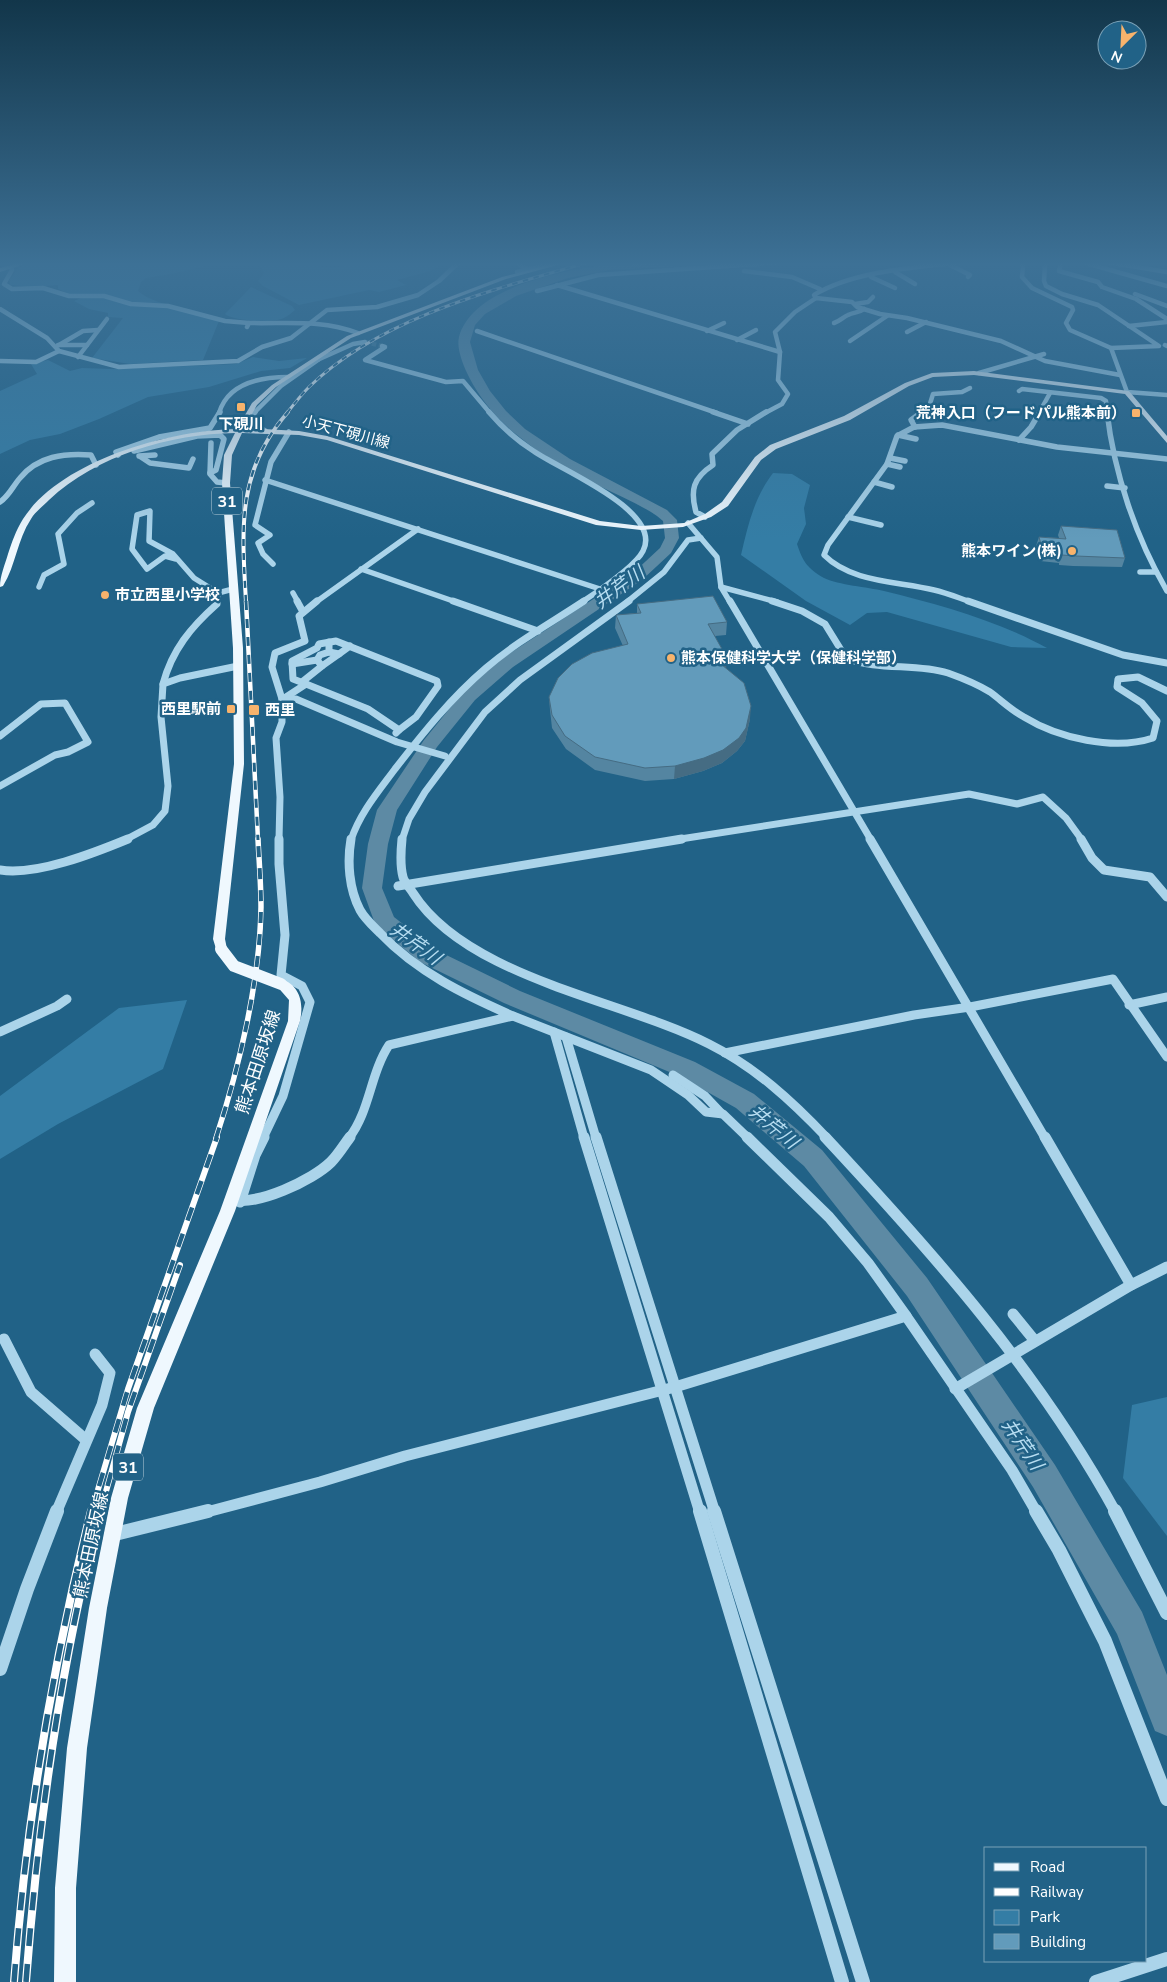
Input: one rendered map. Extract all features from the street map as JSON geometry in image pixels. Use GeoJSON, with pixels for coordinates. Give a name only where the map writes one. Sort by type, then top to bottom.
{"type":"FeatureCollection","features":[{"type":"Feature","properties":{"kind":"main road","name":"熊本田原坂線"},"geometry":{"type":"LineString","coordinates":[[65,1982],[64,1939],[69,1812],[90,1651],[111,1535],[137,1435],[158,1371],[217,1237],[236,1200],[297,1007],[295,997],[281,984],[234,966],[221,949],[219,939],[239,764],[238,666],[232,550],[226,483],[228,455],[239,430],[254,404],[288,377],[324,354]]}},
{"type":"Feature","properties":{"kind":"main road","name":"小天下硯川線"},"geometry":{"type":"LineString","coordinates":[[0,584],[16,548],[23,524],[31,513],[56,490],[96,465],[118,455],[175,438],[239,430],[289,432],[332,440],[599,523],[644,528],[683,524],[705,517],[725,505],[751,466],[772,448],[860,411],[901,386],[920,378],[946,373],[979,373],[1078,388],[1127,392]]}},
{"type":"Feature","properties":{"kind":"main road"},"geometry":{"type":"LineString","coordinates":[[1127,392],[1167,441]]}},
{"type":"Feature","properties":{"kind":"street"},"geometry":{"type":"LineString","coordinates":[[0,361],[6,359],[20,362],[40,361],[52,354]]}},
{"type":"Feature","properties":{"kind":"street"},"geometry":{"type":"LineString","coordinates":[[70,354],[119,366],[238,361],[249,354]]}},
{"type":"Feature","properties":{"kind":"street"},"geometry":{"type":"LineString","coordinates":[[265,431],[250,423],[250,418],[256,410],[277,388],[315,360],[328,354]]}},
{"type":"Feature","properties":{"kind":"street"},"geometry":{"type":"LineString","coordinates":[[373,354],[365,360],[446,382],[463,380],[496,419],[521,442],[576,478],[624,504],[635,514],[644,528],[646,540],[644,549],[619,575],[600,590],[503,655],[475,677],[452,698],[414,747],[357,826],[352,839],[349,868],[353,894],[361,912],[404,956],[439,979],[513,1016],[651,1070],[688,1095],[706,1112],[722,1114]]}},
{"type":"Feature","properties":{"kind":"street"},"geometry":{"type":"LineString","coordinates":[[550,354],[748,424]]}},
{"type":"Feature","properties":{"kind":"street"},"geometry":{"type":"LineString","coordinates":[[705,517],[696,512],[691,493],[694,480],[713,465],[712,454],[737,430],[761,417],[768,410],[782,404],[787,397],[788,394],[778,380],[780,354]]}},
{"type":"Feature","properties":{"kind":"street"},"geometry":{"type":"LineString","coordinates":[[1029,354],[1057,364],[1120,375]]}},
{"type":"Feature","properties":{"kind":"street"},"geometry":{"type":"LineString","coordinates":[[979,373],[1041,354]]}},
{"type":"Feature","properties":{"kind":"street"},"geometry":{"type":"LineString","coordinates":[[1113,354],[1127,392],[1167,395]]}},
{"type":"Feature","properties":{"kind":"street"},"geometry":{"type":"LineString","coordinates":[[118,455],[116,452],[141,442],[210,428],[216,424],[226,397],[235,390],[270,378],[288,377]]}},
{"type":"Feature","properties":{"kind":"street"},"geometry":{"type":"LineString","coordinates":[[916,427],[911,420],[929,407],[933,394],[944,391],[963,392],[970,388]]}},
{"type":"Feature","properties":{"kind":"street"},"geometry":{"type":"LineString","coordinates":[[1019,391],[1022,389],[1096,397],[1106,401],[1115,454],[1125,488],[1155,570],[1167,591]]}},
{"type":"Feature","properties":{"kind":"street"},"geometry":{"type":"LineString","coordinates":[[1019,440],[1031,426],[1050,393]]}},
{"type":"Feature","properties":{"kind":"street"},"geometry":{"type":"LineString","coordinates":[[1167,459],[1049,446],[980,434],[942,425],[916,427],[898,435],[888,461],[825,550],[824,555],[841,570],[936,590],[1123,655],[1167,663]]}},
{"type":"Feature","properties":{"kind":"street"},"geometry":{"type":"LineString","coordinates":[[273,564],[263,554],[258,542],[270,535],[255,525],[265,480],[279,446],[289,432]]}},
{"type":"Feature","properties":{"kind":"street"},"geometry":{"type":"LineString","coordinates":[[133,450],[197,436],[220,435],[224,439],[216,470],[210,472]]}},
{"type":"Feature","properties":{"kind":"street"},"geometry":{"type":"LineString","coordinates":[[898,435],[916,439]]}},
{"type":"Feature","properties":{"kind":"street"},"geometry":{"type":"LineString","coordinates":[[211,443],[210,472],[217,482],[226,483]]}},
{"type":"Feature","properties":{"kind":"street"},"geometry":{"type":"LineString","coordinates":[[1046,452],[1049,446]]}},
{"type":"Feature","properties":{"kind":"street"},"geometry":{"type":"LineString","coordinates":[[133,450],[150,463],[189,468],[193,459]]}},
{"type":"Feature","properties":{"kind":"street"},"geometry":{"type":"LineString","coordinates":[[0,502],[23,474],[42,461],[60,454],[91,455],[96,465]]}},
{"type":"Feature","properties":{"kind":"street"},"geometry":{"type":"LineString","coordinates":[[141,457],[155,455]]}},
{"type":"Feature","properties":{"kind":"street"},"geometry":{"type":"LineString","coordinates":[[888,461],[905,461]]}},
{"type":"Feature","properties":{"kind":"street"},"geometry":{"type":"LineString","coordinates":[[888,461],[900,468]]}},
{"type":"Feature","properties":{"kind":"street"},"geometry":{"type":"LineString","coordinates":[[1111,472],[1121,473]]}},
{"type":"Feature","properties":{"kind":"street"},"geometry":{"type":"LineString","coordinates":[[265,480],[600,590]]}},
{"type":"Feature","properties":{"kind":"street"},"geometry":{"type":"LineString","coordinates":[[874,482],[892,486]]}},
{"type":"Feature","properties":{"kind":"street"},"geometry":{"type":"LineString","coordinates":[[1107,486],[1125,488]]}},
{"type":"Feature","properties":{"kind":"street"},"geometry":{"type":"LineString","coordinates":[[39,587],[44,575],[64,564],[58,534],[77,513],[92,504]]}},
{"type":"Feature","properties":{"kind":"street"},"geometry":{"type":"LineString","coordinates":[[1123,508],[1132,509]]}},
{"type":"Feature","properties":{"kind":"street"},"geometry":{"type":"LineString","coordinates":[[176,559],[165,556],[147,569],[132,549],[138,516],[150,511],[149,541],[173,554],[194,578],[218,593],[233,589]]}},
{"type":"Feature","properties":{"kind":"street"},"geometry":{"type":"LineString","coordinates":[[848,517],[881,525]]}},
{"type":"Feature","properties":{"kind":"street"},"geometry":{"type":"LineString","coordinates":[[683,524],[701,538],[716,557],[721,587],[856,812],[1131,1285]]}},
{"type":"Feature","properties":{"kind":"street"},"geometry":{"type":"LineString","coordinates":[[236,1200],[282,1096],[310,1002],[302,986],[281,975],[285,934],[280,864],[280,797],[276,738],[282,722],[282,699],[272,667],[272,657],[274,654],[304,641],[299,616],[303,612],[361,568],[418,530]]}},
{"type":"Feature","properties":{"kind":"street"},"geometry":{"type":"LineString","coordinates":[[701,538],[688,540],[671,567],[650,585],[519,680],[489,708],[465,735],[420,797],[406,825],[400,846],[402,886],[444,929],[512,968],[686,1033],[725,1053],[773,1085],[833,1145],[936,1257],[1014,1353],[1097,1480],[1167,1613]]}},
{"type":"Feature","properties":{"kind":"street"},"geometry":{"type":"LineString","coordinates":[[361,568],[538,631]]}},
{"type":"Feature","properties":{"kind":"street"},"geometry":{"type":"LineString","coordinates":[[1142,569],[1155,570]]}},
{"type":"Feature","properties":{"kind":"street"},"geometry":{"type":"LineString","coordinates":[[721,587],[805,612],[825,624],[836,636],[839,651],[845,657],[855,661],[920,668],[946,673],[986,690],[1026,719],[1050,729],[1123,744],[1147,741],[1153,738],[1157,721],[1142,702],[1116,687],[1118,679],[1132,675],[1145,678],[1167,691]]}},
{"type":"Feature","properties":{"kind":"street"},"geometry":{"type":"LineString","coordinates":[[0,870],[32,870],[57,863],[130,836],[147,828],[161,818],[167,801],[161,722],[163,684],[168,662],[184,636],[199,619],[217,604],[218,593]]}},
{"type":"Feature","properties":{"kind":"street"},"geometry":{"type":"LineString","coordinates":[[293,593],[303,612]]}},
{"type":"Feature","properties":{"kind":"street"},"geometry":{"type":"LineString","coordinates":[[389,739],[416,716],[438,686],[437,681],[336,641],[319,644],[317,648],[298,656],[292,661],[294,679],[368,709],[399,730]]}},
{"type":"Feature","properties":{"kind":"street"},"geometry":{"type":"LineString","coordinates":[[329,642],[329,652]]}},
{"type":"Feature","properties":{"kind":"street"},"geometry":{"type":"LineString","coordinates":[[282,699],[350,646]]}},
{"type":"Feature","properties":{"kind":"street"},"geometry":{"type":"LineString","coordinates":[[292,664],[317,660],[320,655],[329,652],[339,654]]}},
{"type":"Feature","properties":{"kind":"street"},"geometry":{"type":"LineString","coordinates":[[317,660],[322,666]]}},
{"type":"Feature","properties":{"kind":"street"},"geometry":{"type":"LineString","coordinates":[[163,684],[180,678],[238,666]]}},
{"type":"Feature","properties":{"kind":"street"},"geometry":{"type":"LineString","coordinates":[[282,699],[296,699],[389,739],[444,755]]}},
{"type":"Feature","properties":{"kind":"street"},"geometry":{"type":"LineString","coordinates":[[0,736],[41,704],[65,703],[88,742],[68,752],[55,755],[0,786]]}},
{"type":"Feature","properties":{"kind":"street"},"geometry":{"type":"LineString","coordinates":[[402,886],[800,819],[968,794],[1017,804],[1043,797],[1056,808],[1078,833],[1093,861],[1105,870],[1116,874],[1143,874],[1156,881],[1167,898]]}},
{"type":"Feature","properties":{"kind":"street"},"geometry":{"type":"LineString","coordinates":[[725,1053],[914,1015],[970,1007],[1053,989],[1113,979],[1167,1057]]}},
{"type":"Feature","properties":{"kind":"street"},"geometry":{"type":"LineString","coordinates":[[1130,1006],[1167,997]]}},
{"type":"Feature","properties":{"kind":"street"},"geometry":{"type":"LineString","coordinates":[[0,1032],[57,1006],[67,999]]}},
{"type":"Feature","properties":{"kind":"street"},"geometry":{"type":"LineString","coordinates":[[236,1200],[279,1192],[312,1177],[331,1162],[359,1125],[380,1058],[389,1045],[513,1016]]}},
{"type":"Feature","properties":{"kind":"street"},"geometry":{"type":"LineString","coordinates":[[554,1032],[579,1121],[669,1388],[864,1982]]}},
{"type":"Feature","properties":{"kind":"street"},"geometry":{"type":"LineString","coordinates":[[566,1037],[842,1982]]}},
{"type":"Feature","properties":{"kind":"street"},"geometry":{"type":"LineString","coordinates":[[673,1075],[704,1096],[829,1217],[868,1263],[958,1388],[1012,1470],[1059,1550],[1104,1641],[1167,1799]]}},
{"type":"Feature","properties":{"kind":"street"},"geometry":{"type":"LineString","coordinates":[[958,1388],[1131,1285],[1167,1267]]}},
{"type":"Feature","properties":{"kind":"street"},"geometry":{"type":"LineString","coordinates":[[1013,1314],[1035,1341]]}},
{"type":"Feature","properties":{"kind":"street"},"geometry":{"type":"LineString","coordinates":[[111,1535],[320,1482],[405,1456],[669,1388],[906,1316]]}},
{"type":"Feature","properties":{"kind":"street"},"geometry":{"type":"LineString","coordinates":[[4,1339],[31,1392],[85,1439]]}},
{"type":"Feature","properties":{"kind":"street"},"geometry":{"type":"LineString","coordinates":[[0,1669],[29,1579],[85,1439],[110,1386],[110,1372],[95,1354]]}},
{"type":"Feature","properties":{"kind":"street"},"geometry":{"type":"LineString","coordinates":[[1096,1982],[1167,1959]]}},
{"type":"Feature","properties":{"kind":"green space"},"geometry":{"type":"Polygon","coordinates":[[[95,354],[205,354],[203,360],[130,364],[92,358],[95,354]]]}},
{"type":"Feature","properties":{"kind":"green space"},"geometry":{"type":"Polygon","coordinates":[[[253,357],[279,361],[307,358],[290,368],[261,371],[209,387],[148,397],[99,419],[60,434],[30,440],[0,454],[0,391],[37,374],[31,364],[48,360],[70,371],[82,368],[112,369],[236,364],[253,357]]]}},
{"type":"Feature","properties":{"kind":"green space"},"geometry":{"type":"Polygon","coordinates":[[[773,473],[792,474],[810,485],[804,508],[806,524],[797,544],[806,564],[824,578],[884,591],[967,614],[1028,638],[1047,648],[1011,647],[887,612],[867,613],[850,625],[806,601],[741,555],[756,502],[773,473]]]}},
{"type":"Feature","properties":{"kind":"green space"},"geometry":{"type":"Polygon","coordinates":[[[187,1000],[163,1069],[58,1124],[0,1159],[0,1096],[119,1008],[187,1000]]]}},
{"type":"Feature","properties":{"kind":"green space"},"geometry":{"type":"Polygon","coordinates":[[[1167,1397],[1167,1536],[1123,1478],[1132,1405],[1167,1397]]]}},
{"type":"Feature","properties":{"kind":"building"},"geometry":{"type":"Polygon","coordinates":[[[1061,526],[1117,530],[1125,558],[1062,555],[1062,553],[1043,552],[1039,537],[1066,539],[1061,526]]]}},
{"type":"Feature","properties":{"kind":"building","name":"熊本保健科学大学（保健科学部）"},"geometry":{"type":"Polygon","coordinates":[[[713,596],[727,622],[708,624],[727,658],[716,660],[744,683],[751,706],[746,728],[739,738],[723,750],[704,758],[675,766],[645,768],[595,757],[565,736],[552,715],[549,697],[558,678],[572,664],[592,653],[628,644],[616,615],[641,613],[637,604],[713,596]]]}},
{"type":"Feature","properties":{"kind":"waterway","name":"井芹川"},"geometry":{"type":"LineString","coordinates":[[467,354],[477,381],[511,424],[538,445],[565,462],[662,513],[670,520],[672,538],[666,550],[637,577],[507,663],[469,696],[430,744],[387,810],[378,844],[372,888],[385,921],[428,956],[512,997],[687,1069],[745,1101],[813,1158],[917,1287],[1044,1476],[1130,1624],[1167,1719]]}},
{"type":"Feature","properties":{"kind":"railway"},"geometry":{"type":"LineString","coordinates":[[287,413],[309,387],[351,354]]}},
{"type":"Feature","properties":{"kind":"railway"},"geometry":{"type":"LineString","coordinates":[[246,602],[244,526],[246,502],[251,479],[259,456],[271,434],[288,412]]}},
{"type":"Feature","properties":{"kind":"railway"},"geometry":{"type":"LineString","coordinates":[[246,601],[258,840]]}},
{"type":"Feature","properties":{"kind":"railway"},"geometry":{"type":"LineString","coordinates":[[216,1138],[240,1054],[257,964],[261,907],[258,839]]}},
{"type":"Feature","properties":{"kind":"railway"},"geometry":{"type":"LineString","coordinates":[[91,1513],[128,1389],[217,1137]]}},
{"type":"Feature","properties":{"kind":"railway"},"geometry":{"type":"LineString","coordinates":[[100,1513],[128,1412],[180,1265]]}},
{"type":"Feature","properties":{"kind":"railway"},"geometry":{"type":"LineString","coordinates":[[14,1982],[19,1922],[42,1745],[64,1628],[91,1511]]}},
{"type":"Feature","properties":{"kind":"railway"},"geometry":{"type":"LineString","coordinates":[[26,1982],[37,1863],[52,1745],[73,1628],[100,1511]]}},
{"type":"Feature","properties":{"kind":"place","name":"下硯川"},"geometry":{"type":"Point","coordinates":[241,407]}},
{"type":"Feature","properties":{"kind":"place","name":"荒神入口（フードパル熊本前）"},"geometry":{"type":"Point","coordinates":[1136,413]}},
{"type":"Feature","properties":{"kind":"place","name":"熊本ワイン(株)"},"geometry":{"type":"Point","coordinates":[1072,551]}},
{"type":"Feature","properties":{"kind":"place","name":"市立西里小学校"},"geometry":{"type":"Point","coordinates":[105,595]}},
{"type":"Feature","properties":{"kind":"place","name":"熊本保健科学大学（保健科学部）"},"geometry":{"type":"Point","coordinates":[671,658]}},
{"type":"Feature","properties":{"kind":"place","name":"西里駅前"},"geometry":{"type":"Point","coordinates":[231,709]}},
{"type":"Feature","properties":{"kind":"place","name":"西里"},"geometry":{"type":"Point","coordinates":[254,710]}}]}
